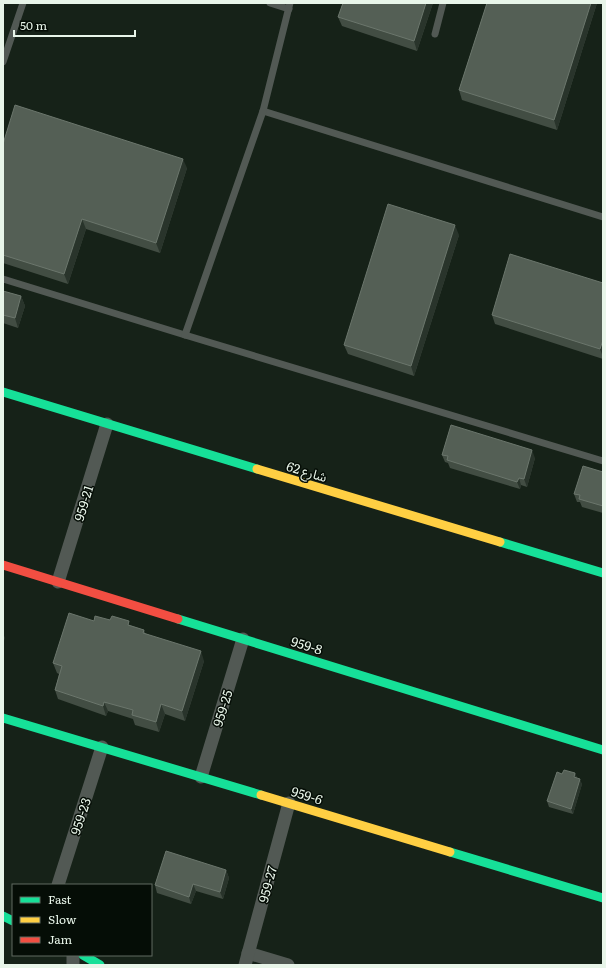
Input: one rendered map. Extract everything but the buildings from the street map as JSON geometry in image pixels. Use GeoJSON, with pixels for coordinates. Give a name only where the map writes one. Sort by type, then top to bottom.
{"type":"FeatureCollection","features":[{"type":"Feature","properties":{"kind":"street","name":"شارع 62"},"geometry":{"type":"LineString","coordinates":[[3,392],[603,573]]}},
{"type":"Feature","properties":{"kind":"street","name":"959-21"},"geometry":{"type":"LineString","coordinates":[[58,582],[107,424]]}},
{"type":"Feature","properties":{"kind":"street","name":"959-8"},"geometry":{"type":"LineString","coordinates":[[3,565],[603,750]]}},
{"type":"Feature","properties":{"kind":"street","name":"959-25"},"geometry":{"type":"LineString","coordinates":[[201,777],[243,639]]}},
{"type":"Feature","properties":{"kind":"street","name":"959-6"},"geometry":{"type":"LineString","coordinates":[[3,718],[603,898]]}},
{"type":"Feature","properties":{"kind":"street","name":"959-23"},"geometry":{"type":"LineString","coordinates":[[58,884],[102,747]]}},
{"type":"Feature","properties":{"kind":"street","name":"959-27"},"geometry":{"type":"LineString","coordinates":[[246,959],[289,803]]}},
{"type":"Feature","properties":{"kind":"street"},"geometry":{"type":"LineString","coordinates":[[3,916],[12,920]]}},
{"type":"Feature","properties":{"kind":"street"},"geometry":{"type":"LineString","coordinates":[[85,956],[100,965]]}},
{"type":"Feature","properties":{"kind":"street"},"geometry":{"type":"LineString","coordinates":[[246,959],[288,965]]}},
{"type":"Feature","properties":{"kind":"lane"},"geometry":{"type":"LineString","coordinates":[[3,62],[23,3]]}},
{"type":"Feature","properties":{"kind":"lane"},"geometry":{"type":"LineString","coordinates":[[185,336],[263,111],[289,6],[270,3]]}},
{"type":"Feature","properties":{"kind":"lane"},"geometry":{"type":"LineString","coordinates":[[435,34],[443,3]]}},
{"type":"Feature","properties":{"kind":"lane"},"geometry":{"type":"LineString","coordinates":[[263,111],[603,217]]}},
{"type":"Feature","properties":{"kind":"lane"},"geometry":{"type":"LineString","coordinates":[[3,279],[185,336],[603,461]]}},
{"type":"Feature","properties":{"kind":"traffic: fast"},"geometry":{"type":"LineString","coordinates":[[3,392],[257,469]]}},
{"type":"Feature","properties":{"kind":"traffic: fast"},"geometry":{"type":"LineString","coordinates":[[500,542],[603,573]]}},
{"type":"Feature","properties":{"kind":"traffic: fast"},"geometry":{"type":"LineString","coordinates":[[178,619],[603,750]]}},
{"type":"Feature","properties":{"kind":"traffic: fast"},"geometry":{"type":"LineString","coordinates":[[3,718],[261,795]]}},
{"type":"Feature","properties":{"kind":"traffic: fast"},"geometry":{"type":"LineString","coordinates":[[450,852],[603,898]]}},
{"type":"Feature","properties":{"kind":"traffic: fast"},"geometry":{"type":"LineString","coordinates":[[3,916],[12,920]]}},
{"type":"Feature","properties":{"kind":"traffic: fast"},"geometry":{"type":"LineString","coordinates":[[85,956],[100,965]]}},
{"type":"Feature","properties":{"kind":"traffic: slow"},"geometry":{"type":"LineString","coordinates":[[257,469],[500,542]]}},
{"type":"Feature","properties":{"kind":"traffic: slow"},"geometry":{"type":"LineString","coordinates":[[261,795],[450,852]]}},
{"type":"Feature","properties":{"kind":"traffic: jam"},"geometry":{"type":"LineString","coordinates":[[3,565],[178,619]]}}]}
